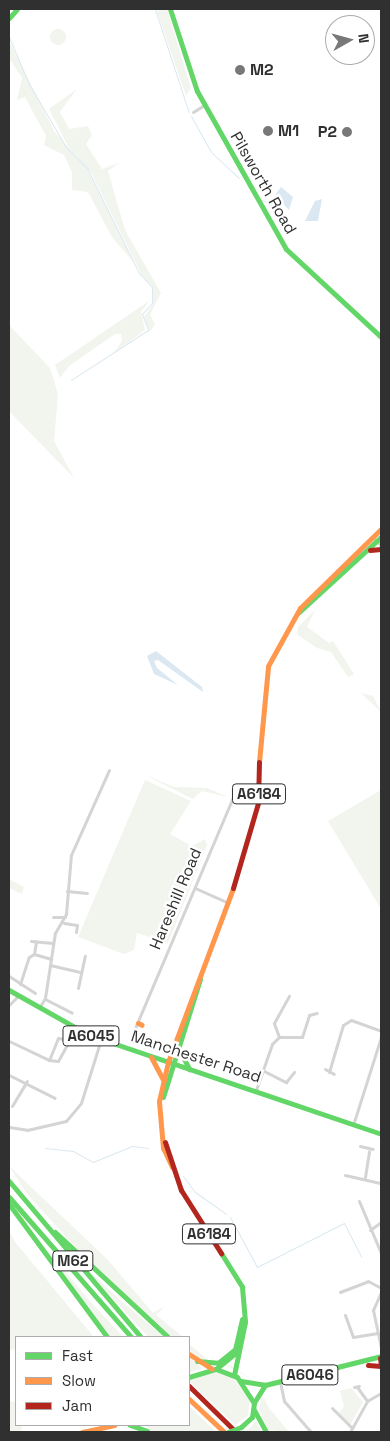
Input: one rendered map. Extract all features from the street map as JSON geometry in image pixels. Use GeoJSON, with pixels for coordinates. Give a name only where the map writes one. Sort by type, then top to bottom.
{"type":"FeatureCollection","features":[{"type":"Feature","properties":{"kind":"main road"},"geometry":{"type":"LineString","coordinates":[[9,18],[17,9]]}},
{"type":"Feature","properties":{"kind":"main road","name":"Pilsworth Road"},"geometry":{"type":"LineString","coordinates":[[170,9],[204,105],[286,248],[381,337]]}},
{"type":"Feature","properties":{"kind":"main road","name":"A6184"},"geometry":{"type":"LineString","coordinates":[[298,614],[366,551],[378,538],[381,529]]}},
{"type":"Feature","properties":{"kind":"main road","name":"A6184"},"geometry":{"type":"LineString","coordinates":[[234,1375],[245,1301],[238,1274],[181,1190],[172,1167],[159,1126],[163,1080],[228,903],[258,803],[265,679],[277,645],[298,614],[378,538]]}},
{"type":"Feature","properties":{"kind":"main road"},"geometry":{"type":"LineString","coordinates":[[366,551],[381,548]]}},
{"type":"Feature","properties":{"kind":"main road","name":"A6184"},"geometry":{"type":"LineString","coordinates":[[172,1167],[162,1126],[162,1101],[170,1062],[178,1046],[201,975]]}},
{"type":"Feature","properties":{"kind":"main road","name":"Manchester Road"},"geometry":{"type":"LineString","coordinates":[[9,990],[39,1008],[102,1039],[354,1122],[381,1134]]}},
{"type":"Feature","properties":{"kind":"main road"},"geometry":{"type":"LineString","coordinates":[[178,1046],[189,1069]]}},
{"type":"Feature","properties":{"kind":"main road"},"geometry":{"type":"LineString","coordinates":[[149,1055],[163,1080]]}},
{"type":"Feature","properties":{"kind":"main road","name":"M62"},"geometry":{"type":"LineString","coordinates":[[9,1181],[29,1207],[140,1336]]}},
{"type":"Feature","properties":{"kind":"main road","name":"M62"},"geometry":{"type":"LineString","coordinates":[[9,1197],[130,1336]]}},
{"type":"Feature","properties":{"kind":"main road","name":"M62"},"geometry":{"type":"LineString","coordinates":[[9,1204],[106,1336]]}},
{"type":"Feature","properties":{"kind":"main road","name":"M62"},"geometry":{"type":"LineString","coordinates":[[29,1207],[167,1336]]}},
{"type":"Feature","properties":{"kind":"main road"},"geometry":{"type":"LineString","coordinates":[[190,1377],[214,1369],[230,1361],[236,1348],[245,1301]]}},
{"type":"Feature","properties":{"kind":"main road"},"geometry":{"type":"LineString","coordinates":[[196,1361],[218,1363],[236,1348]]}},
{"type":"Feature","properties":{"kind":"main road"},"geometry":{"type":"LineString","coordinates":[[190,1355],[196,1361],[234,1375],[241,1381],[254,1403],[254,1410],[266,1432]]}},
{"type":"Feature","properties":{"kind":"main road","name":"A6046"},"geometry":{"type":"LineString","coordinates":[[241,1381],[265,1385],[361,1364],[380,1357],[381,1366],[361,1364]]}},
{"type":"Feature","properties":{"kind":"main road","name":"A6046"},"geometry":{"type":"LineString","coordinates":[[254,1403],[265,1385]]}},
{"type":"Feature","properties":{"kind":"main road"},"geometry":{"type":"LineString","coordinates":[[190,1387],[236,1432]]}},
{"type":"Feature","properties":{"kind":"main road"},"geometry":{"type":"LineString","coordinates":[[190,1400],[224,1432]]}},
{"type":"Feature","properties":{"kind":"main road"},"geometry":{"type":"LineString","coordinates":[[228,1432],[241,1427],[254,1410]]}},
{"type":"Feature","properties":{"kind":"main road"},"geometry":{"type":"LineString","coordinates":[[82,1432],[109,1426]]}},
{"type":"Feature","properties":{"kind":"main road"},"geometry":{"type":"LineString","coordinates":[[133,1426],[148,1432]]}},
{"type":"Feature","properties":{"kind":"street"},"geometry":{"type":"LineString","coordinates":[[193,112],[204,105]]}},
{"type":"Feature","properties":{"kind":"street"},"geometry":{"type":"LineString","coordinates":[[378,538],[381,548]]}},
{"type":"Feature","properties":{"kind":"street"},"geometry":{"type":"LineString","coordinates":[[39,1008],[45,999],[53,943],[64,923],[71,855],[109,770]]}},
{"type":"Feature","properties":{"kind":"street","name":"Hareshill Road"},"geometry":{"type":"LineString","coordinates":[[138,1025],[238,785]]}},
{"type":"Feature","properties":{"kind":"street"},"geometry":{"type":"LineString","coordinates":[[195,888],[228,903]]}},
{"type":"Feature","properties":{"kind":"street"},"geometry":{"type":"LineString","coordinates":[[67,892],[87,893]]}},
{"type":"Feature","properties":{"kind":"street"},"geometry":{"type":"LineString","coordinates":[[54,917],[65,917]]}},
{"type":"Feature","properties":{"kind":"street"},"geometry":{"type":"LineString","coordinates":[[64,923],[77,925],[76,932]]}},
{"type":"Feature","properties":{"kind":"street"},"geometry":{"type":"LineString","coordinates":[[20,984],[34,954],[34,941],[53,943]]}},
{"type":"Feature","properties":{"kind":"street"},"geometry":{"type":"LineString","coordinates":[[34,954],[51,959]]}},
{"type":"Feature","properties":{"kind":"street"},"geometry":{"type":"LineString","coordinates":[[78,988],[85,956]]}},
{"type":"Feature","properties":{"kind":"street"},"geometry":{"type":"LineString","coordinates":[[50,965],[81,972]]}},
{"type":"Feature","properties":{"kind":"street"},"geometry":{"type":"LineString","coordinates":[[9,976],[35,993]]}},
{"type":"Feature","properties":{"kind":"street"},"geometry":{"type":"LineString","coordinates":[[9,1005],[18,996]]}},
{"type":"Feature","properties":{"kind":"street"},"geometry":{"type":"LineString","coordinates":[[279,1037],[274,1024],[290,996]]}},
{"type":"Feature","properties":{"kind":"street"},"geometry":{"type":"LineString","coordinates":[[45,999],[72,1013]]}},
{"type":"Feature","properties":{"kind":"street"},"geometry":{"type":"LineString","coordinates":[[279,1037],[302,1037],[312,1011],[317,1013]]}},
{"type":"Feature","properties":{"kind":"street"},"geometry":{"type":"LineString","coordinates":[[334,1074],[327,1071],[343,1025],[351,1020],[381,1031]]}},
{"type":"Feature","properties":{"kind":"street"},"geometry":{"type":"LineString","coordinates":[[256,1090],[264,1071],[268,1051],[279,1037]]}},
{"type":"Feature","properties":{"kind":"street"},"geometry":{"type":"LineString","coordinates":[[354,1122],[381,1037]]}},
{"type":"Feature","properties":{"kind":"street"},"geometry":{"type":"LineString","coordinates":[[9,1041],[49,1060],[58,1061],[64,1055],[64,1039],[58,1038],[49,1060]]}},
{"type":"Feature","properties":{"kind":"street"},"geometry":{"type":"LineString","coordinates":[[9,1127],[27,1130],[66,1121],[81,1103],[102,1039]]}},
{"type":"Feature","properties":{"kind":"street"},"geometry":{"type":"LineString","coordinates":[[264,1071],[286,1082],[294,1072]]}},
{"type":"Feature","properties":{"kind":"street"},"geometry":{"type":"LineString","coordinates":[[9,1075],[28,1081],[55,1098]]}},
{"type":"Feature","properties":{"kind":"street"},"geometry":{"type":"LineString","coordinates":[[12,1106],[28,1081]]}},
{"type":"Feature","properties":{"kind":"street"},"geometry":{"type":"LineString","coordinates":[[360,1146],[371,1150],[365,1177]]}},
{"type":"Feature","properties":{"kind":"street"},"geometry":{"type":"LineString","coordinates":[[344,1175],[365,1177],[381,1182]]}},
{"type":"Feature","properties":{"kind":"street"},"geometry":{"type":"LineString","coordinates":[[358,1201],[381,1254]]}},
{"type":"Feature","properties":{"kind":"street"},"geometry":{"type":"LineString","coordinates":[[370,1230],[381,1222]]}},
{"type":"Feature","properties":{"kind":"street"},"geometry":{"type":"LineString","coordinates":[[340,1292],[368,1281],[381,1290],[373,1310],[381,1348]]}},
{"type":"Feature","properties":{"kind":"street"},"geometry":{"type":"LineString","coordinates":[[345,1315],[353,1337],[378,1333]]}},
{"type":"Feature","properties":{"kind":"street"},"geometry":{"type":"LineString","coordinates":[[280,1382],[284,1401],[311,1432]]}},
{"type":"Feature","properties":{"kind":"street"},"geometry":{"type":"LineString","coordinates":[[357,1387],[367,1401]]}},
{"type":"Feature","properties":{"kind":"street"},"geometry":{"type":"LineString","coordinates":[[334,1410],[351,1430],[367,1401],[381,1393]]}},
{"type":"Feature","properties":{"kind":"shaded area"},"geometry":{"type":"Polygon","coordinates":[[[167,9],[191,88],[186,96],[157,11],[167,9]]]}},
{"type":"Feature","properties":{"kind":"shaded area"},"geometry":{"type":"Polygon","coordinates":[[[55,29],[61,29],[66,34],[64,43],[55,45],[50,40],[50,34],[55,29]]]}},
{"type":"Feature","properties":{"kind":"shaded area"},"geometry":{"type":"Polygon","coordinates":[[[9,41],[54,131],[87,169],[134,263],[112,237],[88,192],[72,190],[72,172],[64,155],[44,145],[46,136],[25,97],[17,100],[22,78],[9,58],[9,41]]]}},
{"type":"Feature","properties":{"kind":"shaded area"},"geometry":{"type":"Polygon","coordinates":[[[77,89],[60,112],[69,129],[88,126],[92,135],[86,144],[102,169],[119,163],[108,171],[125,230],[161,293],[150,315],[155,324],[150,332],[144,317],[153,304],[153,287],[141,274],[92,174],[69,148],[49,109],[77,89]]]}},
{"type":"Feature","properties":{"kind":"shaded area"},"geometry":{"type":"Polygon","coordinates":[[[281,187],[293,197],[289,210],[275,195],[281,187]]]}},
{"type":"Feature","properties":{"kind":"shaded area"},"geometry":{"type":"Polygon","coordinates":[[[322,199],[318,221],[305,221],[315,201],[322,199]]]}},
{"type":"Feature","properties":{"kind":"shaded area"},"geometry":{"type":"Polygon","coordinates":[[[149,301],[141,312],[145,330],[114,353],[122,341],[121,334],[115,334],[69,366],[60,378],[55,365],[149,301]]]}},
{"type":"Feature","properties":{"kind":"shaded area"},"geometry":{"type":"Polygon","coordinates":[[[9,325],[50,368],[58,394],[54,441],[74,478],[9,411],[9,325]]]}},
{"type":"Feature","properties":{"kind":"shaded area"},"geometry":{"type":"Polygon","coordinates":[[[315,610],[307,627],[329,643],[333,641],[354,674],[348,677],[331,652],[317,648],[297,634],[298,627],[315,610]]]}},
{"type":"Feature","properties":{"kind":"shaded area"},"geometry":{"type":"Polygon","coordinates":[[[156,651],[202,687],[203,692],[158,660],[154,661],[157,668],[178,685],[154,674],[147,656],[156,651]]]}},
{"type":"Feature","properties":{"kind":"shaded area"},"geometry":{"type":"Polygon","coordinates":[[[361,693],[373,696],[381,712],[361,693]]]}},
{"type":"Feature","properties":{"kind":"shaded area"},"geometry":{"type":"Polygon","coordinates":[[[145,775],[174,787],[207,788],[228,797],[202,791],[193,799],[145,775]]]}},
{"type":"Feature","properties":{"kind":"shaded area"},"geometry":{"type":"Polygon","coordinates":[[[145,780],[191,801],[170,834],[192,846],[205,839],[207,845],[168,943],[137,933],[134,950],[124,954],[78,937],[145,780]]]}},
{"type":"Feature","properties":{"kind":"shaded area"},"geometry":{"type":"Polygon","coordinates":[[[381,790],[381,909],[328,821],[381,790]]]}},
{"type":"Feature","properties":{"kind":"shaded area"},"geometry":{"type":"Polygon","coordinates":[[[9,879],[24,887],[22,894],[9,888],[9,879]]]}},
{"type":"Feature","properties":{"kind":"shaded area"},"geometry":{"type":"Polygon","coordinates":[[[9,1166],[108,1260],[153,1313],[165,1306],[156,1315],[182,1336],[172,1336],[100,1274],[27,1194],[9,1166]]]}},
{"type":"Feature","properties":{"kind":"shaded area"},"geometry":{"type":"Polygon","coordinates":[[[9,1231],[15,1242],[93,1336],[15,1336],[15,1349],[9,1350],[9,1231]]]}},
{"type":"Feature","properties":{"kind":"shaded area"},"geometry":{"type":"Polygon","coordinates":[[[37,1238],[122,1336],[109,1336],[37,1238]]]}},
{"type":"Feature","properties":{"kind":"shaded area"},"geometry":{"type":"Polygon","coordinates":[[[79,1261],[120,1300],[163,1336],[147,1336],[79,1261]]]}},
{"type":"Feature","properties":{"kind":"shaded area"},"geometry":{"type":"Polygon","coordinates":[[[190,1345],[208,1360],[231,1366],[256,1382],[230,1367],[202,1361],[190,1351],[190,1345]]]}},
{"type":"Feature","properties":{"kind":"shaded area"},"geometry":{"type":"Polygon","coordinates":[[[190,1358],[202,1368],[190,1373],[190,1358]]]}},
{"type":"Feature","properties":{"kind":"shaded area"},"geometry":{"type":"Polygon","coordinates":[[[215,1372],[232,1377],[250,1399],[248,1416],[235,1425],[190,1381],[215,1372]]]}},
{"type":"Feature","properties":{"kind":"shaded area"},"geometry":{"type":"Polygon","coordinates":[[[351,1388],[363,1402],[350,1425],[339,1413],[344,1406],[340,1391],[351,1388]]]}},
{"type":"Feature","properties":{"kind":"shaded area"},"geometry":{"type":"Polygon","coordinates":[[[262,1395],[269,1408],[289,1432],[268,1430],[259,1409],[262,1395]]]}},
{"type":"Feature","properties":{"kind":"shaded area"},"geometry":{"type":"Polygon","coordinates":[[[9,1401],[15,1402],[15,1426],[22,1426],[21,1432],[9,1432],[9,1401]]]}},
{"type":"Feature","properties":{"kind":"shaded area"},"geometry":{"type":"Polygon","coordinates":[[[190,1407],[216,1432],[153,1432],[146,1426],[190,1426],[190,1407]]]}},
{"type":"Feature","properties":{"kind":"shaded area"},"geometry":{"type":"Polygon","coordinates":[[[256,1421],[262,1432],[243,1432],[251,1427],[256,1421]]]}},
{"type":"Feature","properties":{"kind":"waterway"},"geometry":{"type":"LineString","coordinates":[[155,9],[189,113]]}},
{"type":"Feature","properties":{"kind":"waterway"},"geometry":{"type":"LineString","coordinates":[[9,37],[29,84],[66,147],[87,168],[139,273],[152,287],[152,303],[142,314],[148,330],[71,380]]}},
{"type":"Feature","properties":{"kind":"waterway"},"geometry":{"type":"LineString","coordinates":[[191,116],[211,152],[239,178]]}},
{"type":"Feature","properties":{"kind":"waterway"},"geometry":{"type":"LineString","coordinates":[[272,200],[277,199]]}},
{"type":"Feature","properties":{"kind":"waterway"},"geometry":{"type":"LineString","coordinates":[[262,200],[267,202]]}},
{"type":"Feature","properties":{"kind":"waterway"},"geometry":{"type":"LineString","coordinates":[[45,1148],[73,1151],[93,1162],[132,1146],[148,1148]]}},
{"type":"Feature","properties":{"kind":"waterway"},"geometry":{"type":"LineString","coordinates":[[183,1176],[195,1192],[226,1214]]}},
{"type":"Feature","properties":{"kind":"waterway"},"geometry":{"type":"LineString","coordinates":[[230,1217],[257,1267],[344,1223],[361,1257]]}},
{"type":"Feature","properties":{"kind":"traffic: fast"},"geometry":{"type":"LineString","coordinates":[[9,18],[17,9]]}},
{"type":"Feature","properties":{"kind":"traffic: fast"},"geometry":{"type":"LineString","coordinates":[[170,9],[197,91],[286,249],[381,337]]}},
{"type":"Feature","properties":{"kind":"traffic: fast"},"geometry":{"type":"LineString","coordinates":[[298,613],[381,537]]}},
{"type":"Feature","properties":{"kind":"traffic: fast"},"geometry":{"type":"LineString","coordinates":[[163,1097],[200,979]]}},
{"type":"Feature","properties":{"kind":"traffic: fast"},"geometry":{"type":"LineString","coordinates":[[9,990],[89,1035],[381,1134]]}},
{"type":"Feature","properties":{"kind":"traffic: fast"},"geometry":{"type":"LineString","coordinates":[[178,1047],[189,1069]]}},
{"type":"Feature","properties":{"kind":"traffic: fast"},"geometry":{"type":"LineString","coordinates":[[9,1181],[140,1336]]}},
{"type":"Feature","properties":{"kind":"traffic: fast"},"geometry":{"type":"LineString","coordinates":[[9,1197],[130,1336]]}},
{"type":"Feature","properties":{"kind":"traffic: fast"},"geometry":{"type":"LineString","coordinates":[[9,1204],[106,1336]]}},
{"type":"Feature","properties":{"kind":"traffic: fast"},"geometry":{"type":"LineString","coordinates":[[55,1232],[167,1336]]}},
{"type":"Feature","properties":{"kind":"traffic: fast"},"geometry":{"type":"LineString","coordinates":[[221,1253],[242,1287],[245,1322],[234,1375]]}},
{"type":"Feature","properties":{"kind":"traffic: fast"},"geometry":{"type":"LineString","coordinates":[[217,1368],[234,1354],[242,1319]]}},
{"type":"Feature","properties":{"kind":"traffic: fast"},"geometry":{"type":"LineString","coordinates":[[197,1361],[218,1363],[235,1349]]}},
{"type":"Feature","properties":{"kind":"traffic: fast"},"geometry":{"type":"LineString","coordinates":[[241,1381],[265,1385],[381,1356]]}},
{"type":"Feature","properties":{"kind":"traffic: fast"},"geometry":{"type":"LineString","coordinates":[[190,1377],[216,1369],[237,1377],[254,1403],[252,1417],[241,1427]]}},
{"type":"Feature","properties":{"kind":"traffic: fast"},"geometry":{"type":"LineString","coordinates":[[255,1401],[265,1385]]}},
{"type":"Feature","properties":{"kind":"traffic: fast"},"geometry":{"type":"LineString","coordinates":[[254,1410],[266,1432]]}},
{"type":"Feature","properties":{"kind":"traffic: fast"},"geometry":{"type":"LineString","coordinates":[[133,1426],[147,1431]]}},
{"type":"Feature","properties":{"kind":"traffic: fast"},"geometry":{"type":"LineString","coordinates":[[228,1432],[241,1427]]}},
{"type":"Feature","properties":{"kind":"traffic: slow"},"geometry":{"type":"LineString","coordinates":[[259,762],[268,666],[300,608],[381,529]]}},
{"type":"Feature","properties":{"kind":"traffic: slow"},"geometry":{"type":"LineString","coordinates":[[172,1167],[163,1148],[159,1101],[168,1062],[233,888]]}},
{"type":"Feature","properties":{"kind":"traffic: slow"},"geometry":{"type":"LineString","coordinates":[[138,1023],[142,1025]]}},
{"type":"Feature","properties":{"kind":"traffic: slow"},"geometry":{"type":"LineString","coordinates":[[151,1057],[163,1080]]}},
{"type":"Feature","properties":{"kind":"traffic: slow"},"geometry":{"type":"LineString","coordinates":[[190,1355],[212,1369]]}},
{"type":"Feature","properties":{"kind":"traffic: slow"},"geometry":{"type":"LineString","coordinates":[[190,1400],[224,1432]]}},
{"type":"Feature","properties":{"kind":"traffic: slow"},"geometry":{"type":"LineString","coordinates":[[82,1432],[109,1426]]}},
{"type":"Feature","properties":{"kind":"traffic: jam"},"geometry":{"type":"LineString","coordinates":[[370,550],[381,549]]}},
{"type":"Feature","properties":{"kind":"traffic: jam"},"geometry":{"type":"LineString","coordinates":[[233,888],[258,803],[259,762]]}},
{"type":"Feature","properties":{"kind":"traffic: jam"},"geometry":{"type":"LineString","coordinates":[[165,1142],[181,1190],[221,1253]]}},
{"type":"Feature","properties":{"kind":"traffic: jam"},"geometry":{"type":"LineString","coordinates":[[368,1365],[381,1366],[380,1358]]}},
{"type":"Feature","properties":{"kind":"traffic: jam"},"geometry":{"type":"LineString","coordinates":[[190,1387],[236,1432]]}},
{"type":"Feature","properties":{"kind":"place","name":"M2"},"geometry":{"type":"Point","coordinates":[240,70]}},
{"type":"Feature","properties":{"kind":"place","name":"M1"},"geometry":{"type":"Point","coordinates":[268,131]}},
{"type":"Feature","properties":{"kind":"place","name":"P2"},"geometry":{"type":"Point","coordinates":[347,132]}}]}
